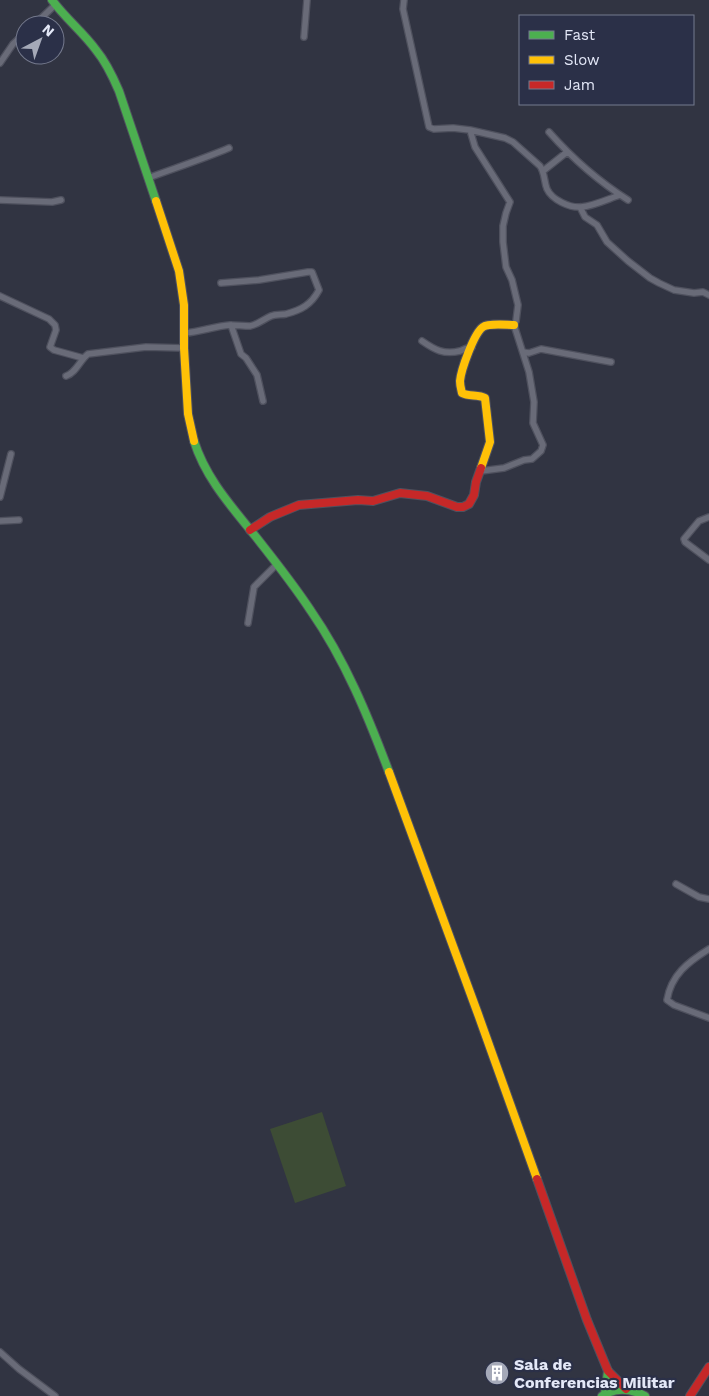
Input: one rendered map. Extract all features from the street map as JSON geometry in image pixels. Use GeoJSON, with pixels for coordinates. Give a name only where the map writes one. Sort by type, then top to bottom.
{"type":"FeatureCollection","features":[{"type":"Feature","properties":{"kind":"main road"},"geometry":{"type":"LineString","coordinates":[[54,2],[94,48],[108,68],[119,91],[178,271],[184,305],[184,348],[188,414],[191,431],[200,456],[213,482],[228,504],[277,564],[312,612],[356,689],[370,722],[478,1014],[587,1320],[608,1371],[626,1389]]}},
{"type":"Feature","properties":{"kind":"main road"},"geometry":{"type":"LineString","coordinates":[[250,530],[285,510],[299,505],[358,500],[373,501],[400,493],[427,496],[457,507],[469,504],[474,494],[476,482],[490,442],[485,398],[481,395],[467,395],[463,393],[461,390],[460,373],[479,331],[486,325],[514,325]]}},
{"type":"Feature","properties":{"kind":"main road"},"geometry":{"type":"LineString","coordinates":[[685,1396],[692,1394],[709,1366]]}},
{"type":"Feature","properties":{"kind":"main road"},"geometry":{"type":"LineString","coordinates":[[603,1395],[608,1371]]}},
{"type":"Feature","properties":{"kind":"main road"},"geometry":{"type":"LineString","coordinates":[[603,1395],[615,1389],[626,1389],[637,1391],[645,1396]]}},
{"type":"Feature","properties":{"kind":"street"},"geometry":{"type":"LineString","coordinates":[[304,37],[307,0]]}},
{"type":"Feature","properties":{"kind":"street"},"geometry":{"type":"LineString","coordinates":[[404,0],[403,9],[429,127],[434,129],[453,128],[470,130],[510,140],[540,166],[547,188],[558,201],[580,207],[620,195]]}},
{"type":"Feature","properties":{"kind":"street"},"geometry":{"type":"LineString","coordinates":[[43,15],[54,2]]}},
{"type":"Feature","properties":{"kind":"street"},"geometry":{"type":"LineString","coordinates":[[0,63],[15,42]]}},
{"type":"Feature","properties":{"kind":"street"},"geometry":{"type":"LineString","coordinates":[[470,130],[475,147],[510,202],[503,226],[506,267],[512,280],[518,305],[514,325],[529,372],[534,402],[533,423],[542,445],[541,450],[532,459],[504,468],[481,471]]}},
{"type":"Feature","properties":{"kind":"street"},"geometry":{"type":"LineString","coordinates":[[549,132],[567,152],[598,180],[628,200]]}},
{"type":"Feature","properties":{"kind":"street"},"geometry":{"type":"LineString","coordinates":[[148,178],[184,164],[204,159],[229,148]]}},
{"type":"Feature","properties":{"kind":"street"},"geometry":{"type":"LineString","coordinates":[[543,171],[567,152]]}},
{"type":"Feature","properties":{"kind":"street"},"geometry":{"type":"LineString","coordinates":[[0,200],[52,202],[61,200]]}},
{"type":"Feature","properties":{"kind":"street"},"geometry":{"type":"LineString","coordinates":[[580,207],[585,217],[597,225],[607,242],[650,278],[674,290],[694,294],[703,292],[709,294]]}},
{"type":"Feature","properties":{"kind":"street"},"geometry":{"type":"LineString","coordinates":[[185,334],[231,325],[254,325],[276,314],[284,314],[306,306],[314,299],[319,290],[312,272],[259,280],[221,283]]}},
{"type":"Feature","properties":{"kind":"street"},"geometry":{"type":"LineString","coordinates":[[0,296],[30,309],[53,322],[56,330],[50,346],[54,350],[83,358]]}},
{"type":"Feature","properties":{"kind":"street"},"geometry":{"type":"LineString","coordinates":[[231,325],[242,354],[257,375],[263,401]]}},
{"type":"Feature","properties":{"kind":"street"},"geometry":{"type":"LineString","coordinates":[[422,341],[435,350],[443,352],[459,351],[472,347]]}},
{"type":"Feature","properties":{"kind":"street"},"geometry":{"type":"LineString","coordinates":[[66,376],[71,374],[88,354],[146,347],[184,348]]}},
{"type":"Feature","properties":{"kind":"street"},"geometry":{"type":"LineString","coordinates":[[523,352],[530,353],[541,349],[611,362]]}},
{"type":"Feature","properties":{"kind":"street"},"geometry":{"type":"LineString","coordinates":[[0,497],[10,454]]}},
{"type":"Feature","properties":{"kind":"street"},"geometry":{"type":"LineString","coordinates":[[709,517],[699,521],[684,539],[709,560]]}},
{"type":"Feature","properties":{"kind":"street"},"geometry":{"type":"LineString","coordinates":[[0,521],[18,520]]}},
{"type":"Feature","properties":{"kind":"street"},"geometry":{"type":"LineString","coordinates":[[248,623],[254,587],[277,564]]}},
{"type":"Feature","properties":{"kind":"street"},"geometry":{"type":"LineString","coordinates":[[676,884],[700,897],[709,899]]}},
{"type":"Feature","properties":{"kind":"street"},"geometry":{"type":"LineString","coordinates":[[709,949],[681,970],[673,980],[667,1000],[674,1005],[709,1018]]}},
{"type":"Feature","properties":{"kind":"street"},"geometry":{"type":"LineString","coordinates":[[0,1352],[55,1396]]}},
{"type":"Feature","properties":{"kind":"green space"},"geometry":{"type":"Polygon","coordinates":[[[322,1112],[346,1186],[295,1203],[270,1129],[322,1112]]]}},
{"type":"Feature","properties":{"kind":"traffic: fast"},"geometry":{"type":"LineString","coordinates":[[52,0],[91,43],[109,70],[119,91],[156,201]]}},
{"type":"Feature","properties":{"kind":"traffic: fast"},"geometry":{"type":"LineString","coordinates":[[194,441],[205,468],[220,492],[305,601],[335,649],[355,689],[389,772]]}},
{"type":"Feature","properties":{"kind":"traffic: fast"},"geometry":{"type":"LineString","coordinates":[[605,1394],[608,1371]]}},
{"type":"Feature","properties":{"kind":"traffic: fast"},"geometry":{"type":"LineString","coordinates":[[602,1396],[618,1390],[634,1391],[645,1396]]}},
{"type":"Feature","properties":{"kind":"traffic: slow"},"geometry":{"type":"LineString","coordinates":[[156,201],[179,271],[184,305],[184,348],[188,414],[194,441]]}},
{"type":"Feature","properties":{"kind":"traffic: slow"},"geometry":{"type":"LineString","coordinates":[[481,468],[490,442],[485,398],[462,393],[461,376],[472,344],[483,327],[514,325]]}},
{"type":"Feature","properties":{"kind":"traffic: slow"},"geometry":{"type":"LineString","coordinates":[[389,772],[537,1179]]}},
{"type":"Feature","properties":{"kind":"traffic: jam"},"geometry":{"type":"LineString","coordinates":[[250,530],[270,517],[299,505],[358,500],[373,501],[400,493],[427,496],[457,507],[463,507],[469,504],[474,495],[481,468]]}},
{"type":"Feature","properties":{"kind":"traffic: jam"},"geometry":{"type":"LineString","coordinates":[[537,1179],[587,1320],[608,1371],[626,1389]]}},
{"type":"Feature","properties":{"kind":"traffic: jam"},"geometry":{"type":"LineString","coordinates":[[690,1396],[709,1367]]}},
{"type":"Feature","properties":{"kind":"place","name":"Sala de Conferencias Militar"},"geometry":{"type":"Point","coordinates":[497,1373]}}]}
